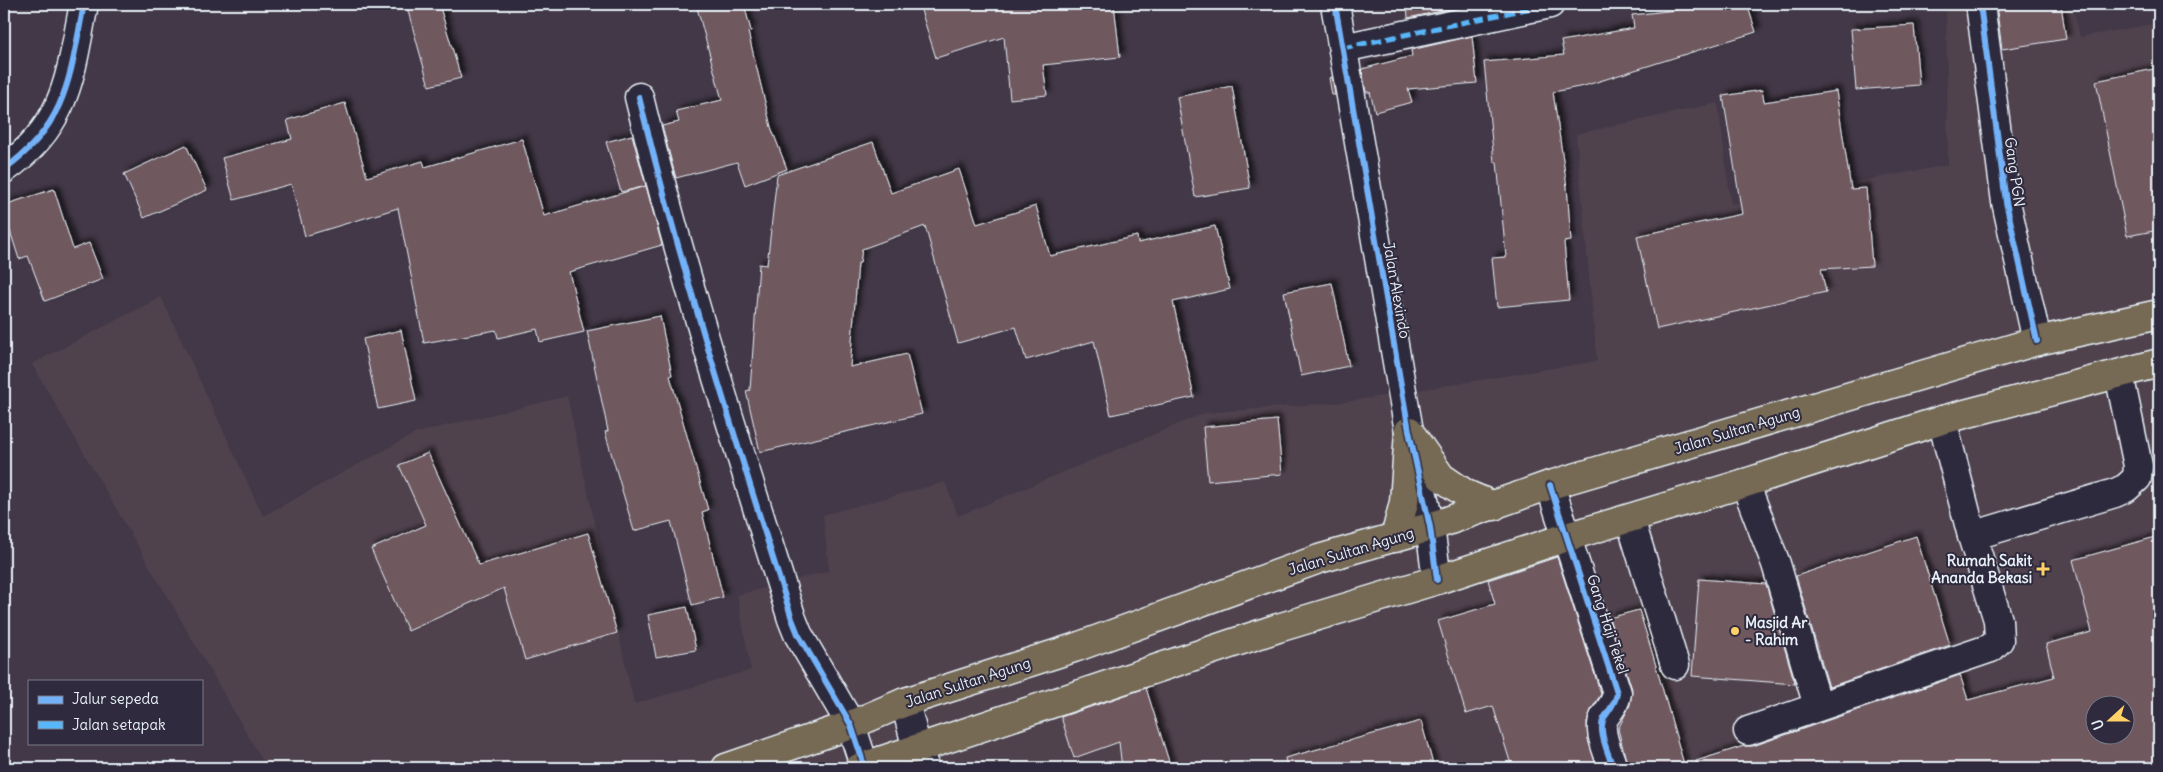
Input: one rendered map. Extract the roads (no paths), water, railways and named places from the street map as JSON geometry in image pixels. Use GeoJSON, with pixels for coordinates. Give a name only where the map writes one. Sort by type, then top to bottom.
{"type":"FeatureCollection","features":[{"type":"Feature","properties":{"kind":"highway","name":"Jalan Sultan Agung"},"geometry":{"type":"LineString","coordinates":[[726,768],[851,725],[905,702],[1074,648],[1319,559],[1430,527],[1550,485],[2037,341],[2159,314]]}},
{"type":"Feature","properties":{"kind":"highway"},"geometry":{"type":"LineString","coordinates":[[863,768],[921,758],[1278,628],[1438,580],[1567,536],[1745,484],[1942,420],[2159,363]]}},
{"type":"Feature","properties":{"kind":"highway"},"geometry":{"type":"LineString","coordinates":[[1408,431],[1441,477],[1466,494],[1494,506]]}},
{"type":"Feature","properties":{"kind":"highway"},"geometry":{"type":"LineString","coordinates":[[1395,538],[1404,502],[1408,431]]}},
{"type":"Feature","properties":{"kind":"street"},"geometry":{"type":"LineString","coordinates":[[4,169],[34,145],[58,110],[68,85],[84,4]]}},
{"type":"Feature","properties":{"kind":"street","name":"Jalan Alexindo"},"geometry":{"type":"LineString","coordinates":[[1335,4],[1408,431],[1430,527],[1438,580]]}},
{"type":"Feature","properties":{"kind":"street"},"geometry":{"type":"LineString","coordinates":[[1342,48],[1550,4]]}},
{"type":"Feature","properties":{"kind":"street","name":"Gang PGN"},"geometry":{"type":"LineString","coordinates":[[1980,4],[2006,202],[2037,341]]}},
{"type":"Feature","properties":{"kind":"street"},"geometry":{"type":"LineString","coordinates":[[639,97],[658,175],[698,319],[792,619],[798,634],[851,725],[863,768]]}},
{"type":"Feature","properties":{"kind":"street"},"geometry":{"type":"LineString","coordinates":[[1972,536],[2115,493],[2126,488],[2137,478],[2138,466],[2119,374]]}},
{"type":"Feature","properties":{"kind":"street"},"geometry":{"type":"LineString","coordinates":[[1748,731],[1991,648],[1999,640],[1998,620],[1972,536],[1942,420]]}},
{"type":"Feature","properties":{"kind":"street"},"geometry":{"type":"LineString","coordinates":[[1745,484],[1776,564],[1818,706]]}},
{"type":"Feature","properties":{"kind":"street","name":"Gang Haji Tekel"},"geometry":{"type":"LineString","coordinates":[[1550,485],[1617,693],[1616,700],[1604,718],[1601,727],[1613,768]]}},
{"type":"Feature","properties":{"kind":"street"},"geometry":{"type":"LineString","coordinates":[[1630,519],[1675,665]]}},
{"type":"Feature","properties":{"kind":"street"},"geometry":{"type":"LineString","coordinates":[[905,702],[921,758]]}},
{"type":"Feature","properties":{"kind":"place","name":"Rumah Sakit Ananda Bekasi"},"geometry":{"type":"Point","coordinates":[2043,569]}},
{"type":"Feature","properties":{"kind":"place","name":"Masjid Ar - Rahim"},"geometry":{"type":"Point","coordinates":[1735,631]}}]}
